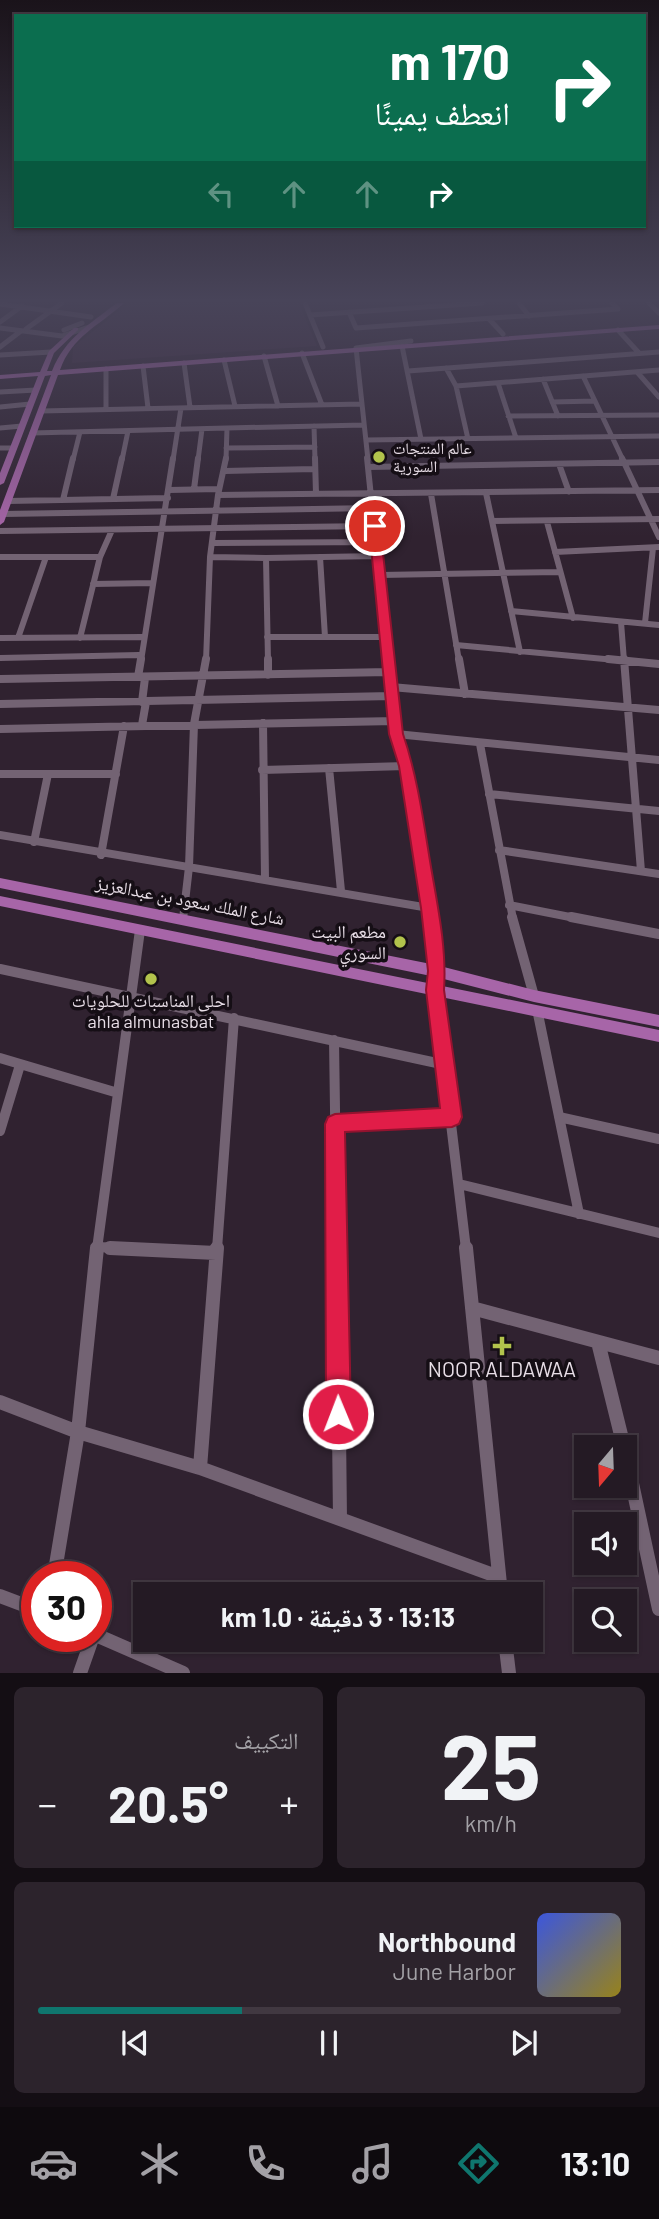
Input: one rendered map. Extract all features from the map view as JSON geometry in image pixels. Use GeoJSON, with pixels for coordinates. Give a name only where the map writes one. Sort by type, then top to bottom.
{"type":"FeatureCollection","features":[{"type":"Feature","properties":{"kind":"main road"},"geometry":{"type":"LineString","coordinates":[[32,381],[36,389]]}},
{"type":"Feature","properties":{"kind":"main road"},"geometry":{"type":"LineString","coordinates":[[0,482],[39,381]]}},
{"type":"Feature","properties":{"kind":"main road"},"geometry":{"type":"LineString","coordinates":[[1,518],[51,381]]}},
{"type":"Feature","properties":{"kind":"main road"},"geometry":{"type":"LineString","coordinates":[[47,390],[59,381]]}},
{"type":"Feature","properties":{"kind":"main road","name":"شارع الملك سعود بن عبدالعزيز"},"geometry":{"type":"LineString","coordinates":[[0,883],[436,971],[534,996],[659,1021]]}},
{"type":"Feature","properties":{"kind":"main road"},"geometry":{"type":"LineString","coordinates":[[0,901],[659,1037]]}},
{"type":"Feature","properties":{"kind":"street"},"geometry":{"type":"LineString","coordinates":[[103,381],[106,409]]}},
{"type":"Feature","properties":{"kind":"street"},"geometry":{"type":"LineString","coordinates":[[145,381],[148,408]]}},
{"type":"Feature","properties":{"kind":"street"},"geometry":{"type":"LineString","coordinates":[[186,381],[190,407]]}},
{"type":"Feature","properties":{"kind":"street"},"geometry":{"type":"LineString","coordinates":[[229,381],[235,406]]}},
{"type":"Feature","properties":{"kind":"street"},"geometry":{"type":"LineString","coordinates":[[271,381],[278,405]]}},
{"type":"Feature","properties":{"kind":"street"},"geometry":{"type":"LineString","coordinates":[[313,381],[322,405]]}},
{"type":"Feature","properties":{"kind":"street"},"geometry":{"type":"LineString","coordinates":[[360,381],[396,734],[406,766],[429,908],[436,971],[435,990],[452,1117],[500,1582]]}},
{"type":"Feature","properties":{"kind":"street"},"geometry":{"type":"LineString","coordinates":[[410,381],[421,439]]}},
{"type":"Feature","properties":{"kind":"street"},"geometry":{"type":"LineString","coordinates":[[453,381],[468,439]]}},
{"type":"Feature","properties":{"kind":"street"},"geometry":{"type":"LineString","coordinates":[[456,386],[520,381]]}},
{"type":"Feature","properties":{"kind":"street"},"geometry":{"type":"LineString","coordinates":[[544,381],[558,416]]}},
{"type":"Feature","properties":{"kind":"street"},"geometry":{"type":"LineString","coordinates":[[585,381],[659,537]]}},
{"type":"Feature","properties":{"kind":"street"},"geometry":{"type":"LineString","coordinates":[[645,381],[659,397]]}},
{"type":"Feature","properties":{"kind":"street"},"geometry":{"type":"LineString","coordinates":[[498,383],[516,438]]}},
{"type":"Feature","properties":{"kind":"street"},"geometry":{"type":"LineString","coordinates":[[0,392],[36,389]]}},
{"type":"Feature","properties":{"kind":"street"},"geometry":{"type":"LineString","coordinates":[[552,402],[595,401]]}},
{"type":"Feature","properties":{"kind":"street"},"geometry":{"type":"LineString","coordinates":[[0,407],[30,404]]}},
{"type":"Feature","properties":{"kind":"street"},"geometry":{"type":"LineString","coordinates":[[41,411],[362,404]]}},
{"type":"Feature","properties":{"kind":"street"},"geometry":{"type":"LineString","coordinates":[[142,725],[144,702],[139,656],[163,529],[181,408]]}},
{"type":"Feature","properties":{"kind":"street"},"geometry":{"type":"LineString","coordinates":[[508,416],[659,415]]}},
{"type":"Feature","properties":{"kind":"street"},"geometry":{"type":"LineString","coordinates":[[32,433],[364,425]]}},
{"type":"Feature","properties":{"kind":"street"},"geometry":{"type":"LineString","coordinates":[[0,428],[22,426]]}},
{"type":"Feature","properties":{"kind":"street"},"geometry":{"type":"LineString","coordinates":[[314,426],[316,494]]}},
{"type":"Feature","properties":{"kind":"street"},"geometry":{"type":"LineString","coordinates":[[183,919],[189,867],[194,724],[205,676],[210,558],[218,492],[225,471],[227,428]]}},
{"type":"Feature","properties":{"kind":"street"},"geometry":{"type":"LineString","coordinates":[[194,489],[202,429]]}},
{"type":"Feature","properties":{"kind":"street"},"geometry":{"type":"LineString","coordinates":[[113,499],[128,431]]}},
{"type":"Feature","properties":{"kind":"street"},"geometry":{"type":"LineString","coordinates":[[63,500],[80,432]]}},
{"type":"Feature","properties":{"kind":"street"},"geometry":{"type":"LineString","coordinates":[[366,440],[659,436]]}},
{"type":"Feature","properties":{"kind":"street"},"geometry":{"type":"LineString","coordinates":[[226,448],[315,447]]}},
{"type":"Feature","properties":{"kind":"street"},"geometry":{"type":"LineString","coordinates":[[0,448],[14,448]]}},
{"type":"Feature","properties":{"kind":"street"},"geometry":{"type":"LineString","coordinates":[[369,467],[659,462]]}},
{"type":"Feature","properties":{"kind":"street"},"geometry":{"type":"LineString","coordinates":[[559,464],[569,492]]}},
{"type":"Feature","properties":{"kind":"street"},"geometry":{"type":"LineString","coordinates":[[225,471],[315,469]]}},
{"type":"Feature","properties":{"kind":"street"},"geometry":{"type":"LineString","coordinates":[[8,501],[113,499],[194,489],[316,494],[659,490]]}},
{"type":"Feature","properties":{"kind":"street"},"geometry":{"type":"LineString","coordinates":[[486,493],[520,652]]}},
{"type":"Feature","properties":{"kind":"street"},"geometry":{"type":"LineString","coordinates":[[431,494],[465,694]]}},
{"type":"Feature","properties":{"kind":"street"},"geometry":{"type":"LineString","coordinates":[[1,518],[165,511],[373,508]]}},
{"type":"Feature","properties":{"kind":"street"},"geometry":{"type":"LineString","coordinates":[[492,521],[659,520]]}},
{"type":"Feature","properties":{"kind":"street"},"geometry":{"type":"LineString","coordinates":[[547,522],[573,618]]}},
{"type":"Feature","properties":{"kind":"street"},"geometry":{"type":"LineString","coordinates":[[0,531],[375,526]]}},
{"type":"Feature","properties":{"kind":"street"},"geometry":{"type":"LineString","coordinates":[[80,638],[100,557],[112,530]]}},
{"type":"Feature","properties":{"kind":"street"},"geometry":{"type":"LineString","coordinates":[[212,543],[376,542]]}},
{"type":"Feature","properties":{"kind":"street"},"geometry":{"type":"LineString","coordinates":[[555,552],[656,547],[645,623]]}},
{"type":"Feature","properties":{"kind":"street"},"geometry":{"type":"LineString","coordinates":[[210,558],[378,556]]}},
{"type":"Feature","properties":{"kind":"street"},"geometry":{"type":"LineString","coordinates":[[0,557],[100,557]]}},
{"type":"Feature","properties":{"kind":"street"},"geometry":{"type":"LineString","coordinates":[[18,638],[46,557]]}},
{"type":"Feature","properties":{"kind":"street"},"geometry":{"type":"LineString","coordinates":[[320,557],[325,637]]}},
{"type":"Feature","properties":{"kind":"street"},"geometry":{"type":"LineString","coordinates":[[267,558],[268,675]]}},
{"type":"Feature","properties":{"kind":"street"},"geometry":{"type":"LineString","coordinates":[[380,575],[560,572]]}},
{"type":"Feature","properties":{"kind":"street"},"geometry":{"type":"LineString","coordinates":[[93,583],[153,583]]}},
{"type":"Feature","properties":{"kind":"street"},"geometry":{"type":"LineString","coordinates":[[649,583],[659,585]]}},
{"type":"Feature","properties":{"kind":"street"},"geometry":{"type":"LineString","coordinates":[[512,611],[659,625]]}},
{"type":"Feature","properties":{"kind":"street"},"geometry":{"type":"LineString","coordinates":[[621,622],[641,871]]}},
{"type":"Feature","properties":{"kind":"street"},"geometry":{"type":"LineString","coordinates":[[0,638],[142,637]]}},
{"type":"Feature","properties":{"kind":"street"},"geometry":{"type":"LineString","coordinates":[[267,637],[386,637]]}},
{"type":"Feature","properties":{"kind":"street"},"geometry":{"type":"LineString","coordinates":[[89,657],[92,638]]}},
{"type":"Feature","properties":{"kind":"street"},"geometry":{"type":"LineString","coordinates":[[456,645],[659,664]]}},
{"type":"Feature","properties":{"kind":"street"},"geometry":{"type":"LineString","coordinates":[[0,659],[139,656]]}},
{"type":"Feature","properties":{"kind":"street"},"geometry":{"type":"LineString","coordinates":[[0,679],[389,672]]}},
{"type":"Feature","properties":{"kind":"street"},"geometry":{"type":"LineString","coordinates":[[391,687],[659,710]]}},
{"type":"Feature","properties":{"kind":"street"},"geometry":{"type":"LineString","coordinates":[[0,704],[392,696]]}},
{"type":"Feature","properties":{"kind":"street"},"geometry":{"type":"LineString","coordinates":[[0,729],[395,721]]}},
{"type":"Feature","properties":{"kind":"street"},"geometry":{"type":"LineString","coordinates":[[263,723],[265,878]]}},
{"type":"Feature","properties":{"kind":"street"},"geometry":{"type":"LineString","coordinates":[[101,855],[124,726]]}},
{"type":"Feature","properties":{"kind":"street"},"geometry":{"type":"LineString","coordinates":[[396,734],[659,760]]}},
{"type":"Feature","properties":{"kind":"street"},"geometry":{"type":"LineString","coordinates":[[480,744],[509,905],[534,996]]}},
{"type":"Feature","properties":{"kind":"street"},"geometry":{"type":"LineString","coordinates":[[262,770],[406,766]]}},
{"type":"Feature","properties":{"kind":"street"},"geometry":{"type":"LineString","coordinates":[[330,768],[341,891]]}},
{"type":"Feature","properties":{"kind":"street"},"geometry":{"type":"LineString","coordinates":[[0,774],[116,774]]}},
{"type":"Feature","properties":{"kind":"street"},"geometry":{"type":"LineString","coordinates":[[34,842],[48,774]]}},
{"type":"Feature","properties":{"kind":"street"},"geometry":{"type":"LineString","coordinates":[[489,794],[659,811]]}},
{"type":"Feature","properties":{"kind":"street"},"geometry":{"type":"LineString","coordinates":[[0,835],[101,855],[265,878],[429,908]]}},
{"type":"Feature","properties":{"kind":"street"},"geometry":{"type":"LineString","coordinates":[[499,850],[659,874]]}},
{"type":"Feature","properties":{"kind":"street"},"geometry":{"type":"LineString","coordinates":[[509,905],[659,934]]}},
{"type":"Feature","properties":{"kind":"street"},"geometry":{"type":"LineString","coordinates":[[57,1561],[78,1432],[97,1247],[140,930]]}},
{"type":"Feature","properties":{"kind":"street"},"geometry":{"type":"LineString","coordinates":[[0,970],[131,995],[446,1065]]}},
{"type":"Feature","properties":{"kind":"street"},"geometry":{"type":"LineString","coordinates":[[538,1014],[579,1214]]}},
{"type":"Feature","properties":{"kind":"street"},"geometry":{"type":"LineString","coordinates":[[200,1468],[234,1018]]}},
{"type":"Feature","properties":{"kind":"street"},"geometry":{"type":"LineString","coordinates":[[334,1040],[340,1519]]}},
{"type":"Feature","properties":{"kind":"street"},"geometry":{"type":"LineString","coordinates":[[0,1058],[118,1093]]}},
{"type":"Feature","properties":{"kind":"street"},"geometry":{"type":"LineString","coordinates":[[0,1131],[20,1065]]}},
{"type":"Feature","properties":{"kind":"street"},"geometry":{"type":"LineString","coordinates":[[335,1124],[452,1117]]}},
{"type":"Feature","properties":{"kind":"street"},"geometry":{"type":"LineString","coordinates":[[559,1117],[659,1139]]}},
{"type":"Feature","properties":{"kind":"street"},"geometry":{"type":"LineString","coordinates":[[459,1184],[659,1233]]}},
{"type":"Feature","properties":{"kind":"street"},"geometry":{"type":"LineString","coordinates":[[97,1247],[216,1252]]}},
{"type":"Feature","properties":{"kind":"street"},"geometry":{"type":"LineString","coordinates":[[472,1308],[659,1358]]}},
{"type":"Feature","properties":{"kind":"street"},"geometry":{"type":"LineString","coordinates":[[598,1342],[621,1435]]}},
{"type":"Feature","properties":{"kind":"street"},"geometry":{"type":"LineString","coordinates":[[0,1402],[78,1432],[200,1468],[499,1577]]}},
{"type":"Feature","properties":{"kind":"street"},"geometry":{"type":"LineString","coordinates":[[637,1489],[653,1539],[659,1609]]}},
{"type":"Feature","properties":{"kind":"street"},"geometry":{"type":"LineString","coordinates":[[0,1596],[21,1604]]}},
{"type":"Feature","properties":{"kind":"street"},"geometry":{"type":"LineString","coordinates":[[112,1643],[183,1673]]}},
{"type":"Feature","properties":{"kind":"street"},"geometry":{"type":"LineString","coordinates":[[80,1673],[89,1652]]}},
{"type":"Feature","properties":{"kind":"street"},"geometry":{"type":"LineString","coordinates":[[506,1652],[509,1673]]}},
{"type":"Feature","properties":{"kind":"place","name":"عالم المنتجات السورية"},"geometry":{"type":"Point","coordinates":[379,457]}},
{"type":"Feature","properties":{"kind":"place","name":"مطعم البيت السوري"},"geometry":{"type":"Point","coordinates":[400,942]}},
{"type":"Feature","properties":{"kind":"place","name":"احلى المناسبات للحلويات ahla almunasbat"},"geometry":{"type":"Point","coordinates":[151,979]}},
{"type":"Feature","properties":{"kind":"place","name":"NOOR ALDAWAA"},"geometry":{"type":"Point","coordinates":[502,1346]}},
{"type":"Feature","properties":{"kind":"route"},"geometry":{"type":"LineString","coordinates":[[338,1414],[335,1124],[452,1117],[435,990],[436,971],[429,908],[406,766],[396,734],[375,526]]}}]}
